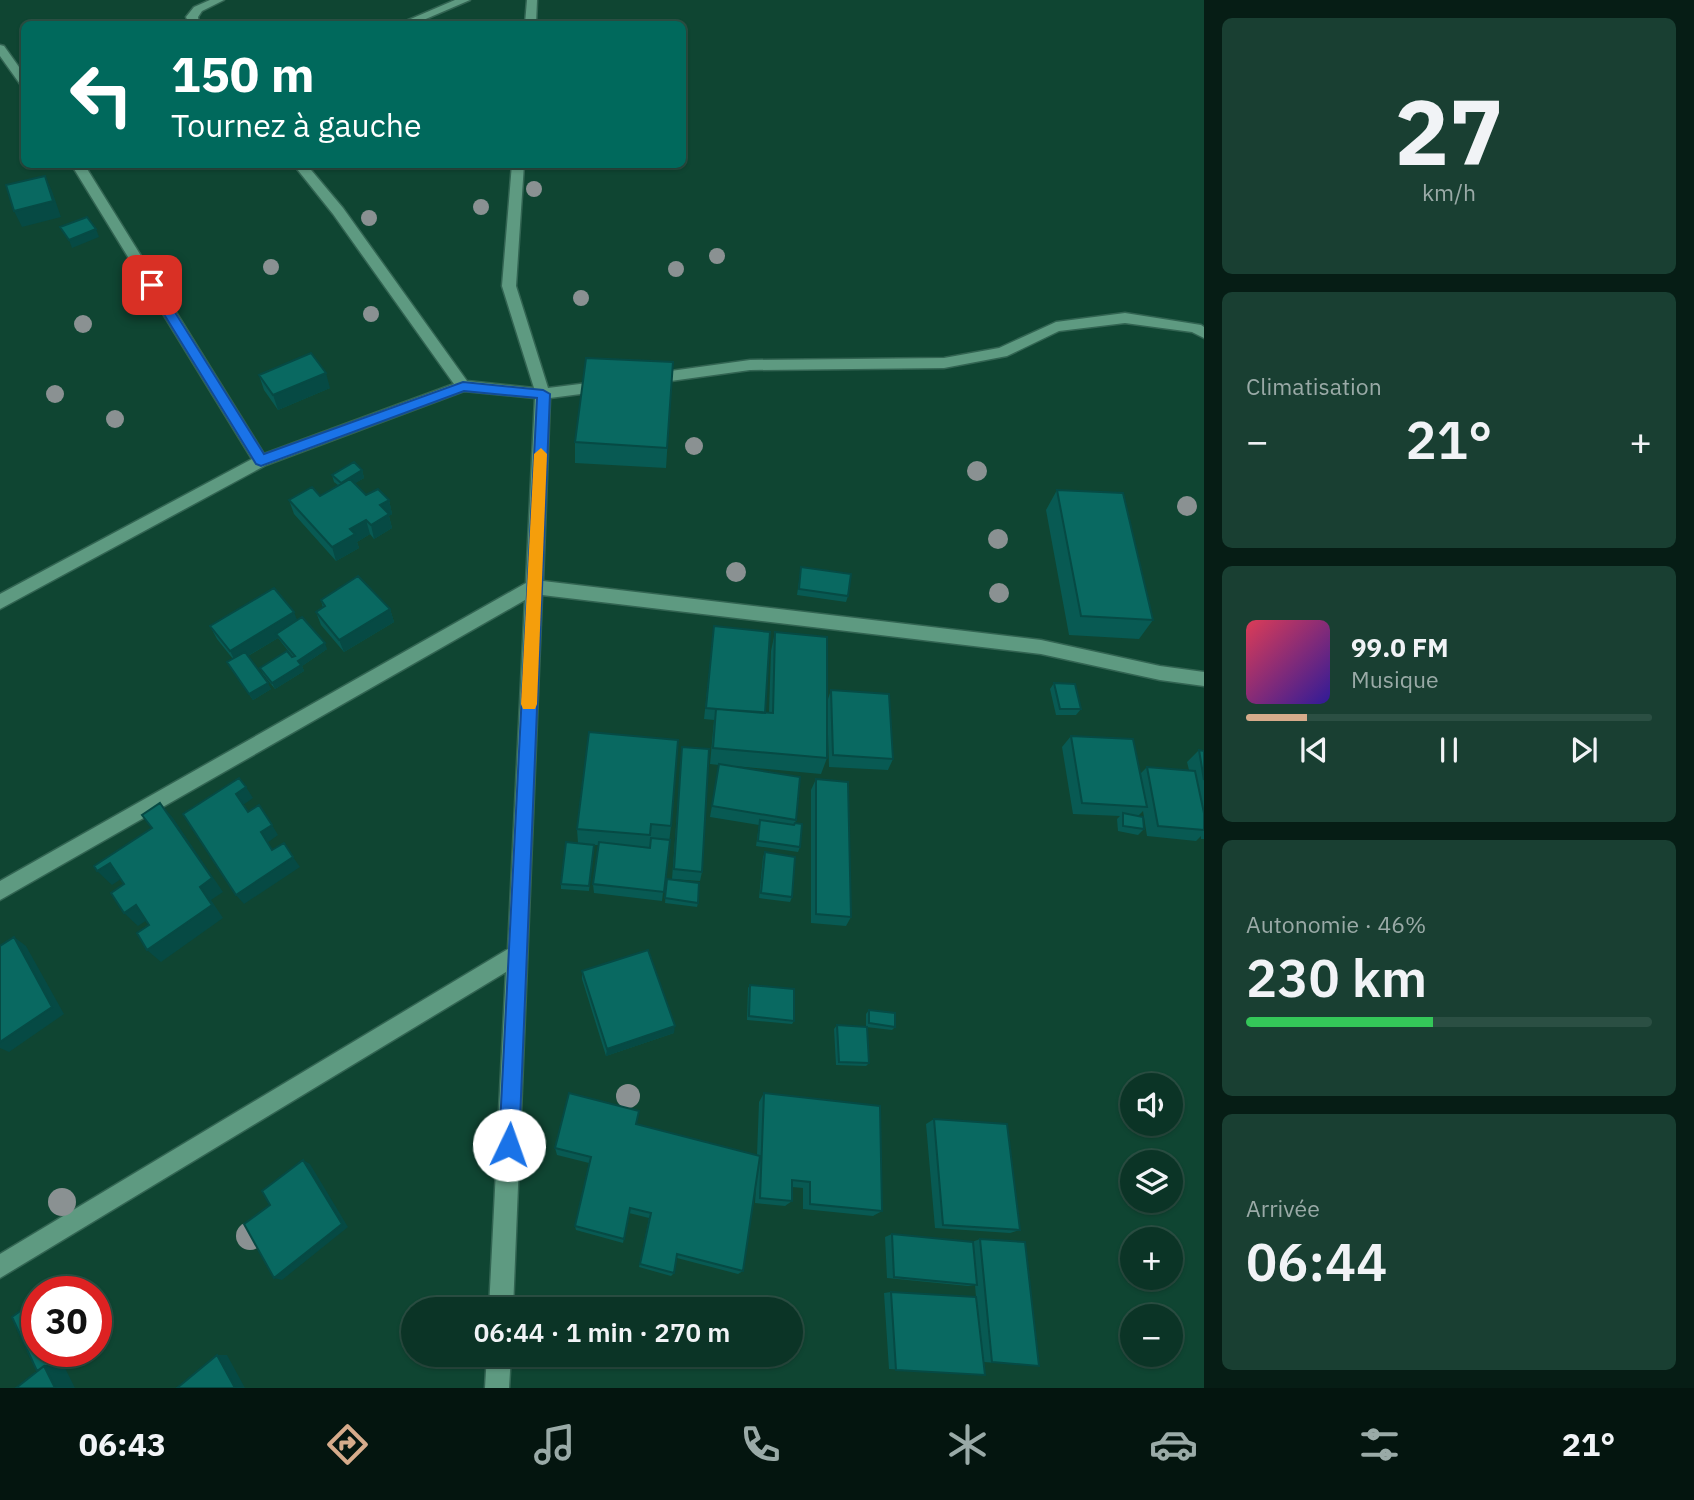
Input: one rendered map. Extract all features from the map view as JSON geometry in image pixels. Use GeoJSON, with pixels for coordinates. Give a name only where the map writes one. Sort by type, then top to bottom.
{"type":"FeatureCollection","features":[{"type":"Feature","properties":{"kind":"street"},"geometry":{"type":"LineString","coordinates":[[193,21],[192,17],[198,9],[219,0]]}},
{"type":"Feature","properties":{"kind":"street"},"geometry":{"type":"LineString","coordinates":[[412,21],[465,0]]}},
{"type":"Feature","properties":{"kind":"street"},"geometry":{"type":"LineString","coordinates":[[531,21],[532,0]]}},
{"type":"Feature","properties":{"kind":"street"},"geometry":{"type":"LineString","coordinates":[[0,48],[21,78]]}},
{"type":"Feature","properties":{"kind":"street"},"geometry":{"type":"LineString","coordinates":[[79,168],[261,461]]}},
{"type":"Feature","properties":{"kind":"street"},"geometry":{"type":"LineString","coordinates":[[302,168],[338,211],[463,386]]}},
{"type":"Feature","properties":{"kind":"street"},"geometry":{"type":"LineString","coordinates":[[502,1297],[543,394],[509,286],[518,168]]}},
{"type":"Feature","properties":{"kind":"street"},"geometry":{"type":"LineString","coordinates":[[640,381],[750,365],[944,363],[1002,352],[1056,327],[1125,318],[1196,328],[1204,333]]}},
{"type":"Feature","properties":{"kind":"street"},"geometry":{"type":"LineString","coordinates":[[0,602],[261,461],[463,386],[543,394],[612,384]]}},
{"type":"Feature","properties":{"kind":"street"},"geometry":{"type":"LineString","coordinates":[[0,891],[534,587],[1041,647],[1160,673],[1204,679]]}},
{"type":"Feature","properties":{"kind":"street"},"geometry":{"type":"LineString","coordinates":[[0,1267],[518,954]]}},
{"type":"Feature","properties":{"kind":"street"},"geometry":{"type":"LineString","coordinates":[[497,1388],[498,1367]]}},
{"type":"Feature","properties":{"kind":"building"},"geometry":{"type":"Polygon","coordinates":[[[45,176],[53,201],[14,211],[6,185],[45,176]]]}},
{"type":"Feature","properties":{"kind":"building"},"geometry":{"type":"Polygon","coordinates":[[[87,217],[96,229],[69,240],[60,227],[87,217]]]}},
{"type":"Feature","properties":{"kind":"building"},"geometry":{"type":"Polygon","coordinates":[[[311,353],[326,373],[273,395],[259,375],[311,353]]]}},
{"type":"Feature","properties":{"kind":"building"},"geometry":{"type":"Polygon","coordinates":[[[586,358],[673,362],[667,448],[575,442],[586,358]]]}},
{"type":"Feature","properties":{"kind":"building"},"geometry":{"type":"Polygon","coordinates":[[[354,462],[362,470],[341,483],[332,475],[354,462]]]}},
{"type":"Feature","properties":{"kind":"building"},"geometry":{"type":"Polygon","coordinates":[[[350,479],[366,495],[378,489],[389,500],[380,505],[389,514],[371,525],[366,520],[350,529],[355,534],[332,547],[289,500],[312,487],[320,496],[350,479]]]}},
{"type":"Feature","properties":{"kind":"building"},"geometry":{"type":"Polygon","coordinates":[[[1057,490],[1123,493],[1153,620],[1081,616],[1057,490]]]}},
{"type":"Feature","properties":{"kind":"building"},"geometry":{"type":"Polygon","coordinates":[[[801,567],[851,574],[848,596],[799,589],[801,567]]]}},
{"type":"Feature","properties":{"kind":"building"},"geometry":{"type":"Polygon","coordinates":[[[358,576],[390,609],[339,640],[316,612],[325,606],[321,600],[358,576]]]}},
{"type":"Feature","properties":{"kind":"building"},"geometry":{"type":"Polygon","coordinates":[[[274,588],[294,612],[230,651],[210,626],[274,588]]]}},
{"type":"Feature","properties":{"kind":"building"},"geometry":{"type":"Polygon","coordinates":[[[302,617],[325,643],[298,661],[301,665],[272,683],[260,668],[287,651],[292,657],[295,656],[276,634],[302,617]]]}},
{"type":"Feature","properties":{"kind":"building"},"geometry":{"type":"Polygon","coordinates":[[[714,626],[770,632],[765,713],[706,708],[714,626]]]}},
{"type":"Feature","properties":{"kind":"building"},"geometry":{"type":"Polygon","coordinates":[[[775,632],[827,637],[827,758],[713,748],[716,709],[773,713],[775,632]]]}},
{"type":"Feature","properties":{"kind":"building"},"geometry":{"type":"Polygon","coordinates":[[[245,652],[268,683],[249,694],[227,662],[245,652]]]}},
{"type":"Feature","properties":{"kind":"building"},"geometry":{"type":"Polygon","coordinates":[[[1054,683],[1075,684],[1081,709],[1060,709],[1054,683]]]}},
{"type":"Feature","properties":{"kind":"building"},"geometry":{"type":"Polygon","coordinates":[[[831,690],[889,694],[893,759],[833,755],[831,690]]]}},
{"type":"Feature","properties":{"kind":"building"},"geometry":{"type":"Polygon","coordinates":[[[589,732],[678,740],[671,826],[651,824],[650,835],[577,829],[589,732]]]}},
{"type":"Feature","properties":{"kind":"building"},"geometry":{"type":"Polygon","coordinates":[[[1071,736],[1133,739],[1147,807],[1082,803],[1071,736]]]}},
{"type":"Feature","properties":{"kind":"building"},"geometry":{"type":"Polygon","coordinates":[[[682,747],[709,749],[702,872],[674,869],[682,747]]]}},
{"type":"Feature","properties":{"kind":"building"},"geometry":{"type":"Polygon","coordinates":[[[1199,750],[1204,751],[1204,780],[1199,750]]]}},
{"type":"Feature","properties":{"kind":"building"},"geometry":{"type":"Polygon","coordinates":[[[719,764],[800,777],[796,820],[712,806],[719,764]]]}},
{"type":"Feature","properties":{"kind":"building"},"geometry":{"type":"Polygon","coordinates":[[[1147,767],[1195,771],[1204,813],[1204,830],[1158,826],[1147,767]]]}},
{"type":"Feature","properties":{"kind":"building"},"geometry":{"type":"Polygon","coordinates":[[[239,778],[246,787],[236,794],[248,812],[259,805],[272,825],[261,832],[272,850],[284,843],[293,857],[236,895],[183,814],[239,778]]]}},
{"type":"Feature","properties":{"kind":"building"},"geometry":{"type":"Polygon","coordinates":[[[816,779],[848,782],[851,917],[816,914],[816,779]]]}},
{"type":"Feature","properties":{"kind":"building"},"geometry":{"type":"Polygon","coordinates":[[[160,803],[212,878],[200,887],[212,905],[147,950],[137,933],[149,925],[136,905],[124,913],[111,893],[124,884],[110,863],[97,871],[94,866],[152,828],[142,815],[160,803]]]}},
{"type":"Feature","properties":{"kind":"building"},"geometry":{"type":"Polygon","coordinates":[[[1123,813],[1143,817],[1144,829],[1123,826],[1123,813]]]}},
{"type":"Feature","properties":{"kind":"building"},"geometry":{"type":"Polygon","coordinates":[[[760,820],[802,824],[800,847],[758,841],[760,820]]]}},
{"type":"Feature","properties":{"kind":"building"},"geometry":{"type":"Polygon","coordinates":[[[651,838],[670,840],[664,892],[593,884],[599,842],[650,848],[651,838]]]}},
{"type":"Feature","properties":{"kind":"building"},"geometry":{"type":"Polygon","coordinates":[[[566,842],[594,845],[589,886],[561,884],[566,842]]]}},
{"type":"Feature","properties":{"kind":"building"},"geometry":{"type":"Polygon","coordinates":[[[765,852],[795,857],[792,897],[761,893],[765,852]]]}},
{"type":"Feature","properties":{"kind":"building"},"geometry":{"type":"Polygon","coordinates":[[[667,879],[699,883],[698,903],[665,898],[667,879]]]}},
{"type":"Feature","properties":{"kind":"building"},"geometry":{"type":"Polygon","coordinates":[[[14,937],[52,1007],[0,1042],[0,946],[14,937]]]}},
{"type":"Feature","properties":{"kind":"building"},"geometry":{"type":"Polygon","coordinates":[[[648,950],[675,1026],[607,1049],[582,971],[648,950]]]}},
{"type":"Feature","properties":{"kind":"building"},"geometry":{"type":"Polygon","coordinates":[[[750,985],[794,989],[794,1021],[749,1016],[750,985]]]}},
{"type":"Feature","properties":{"kind":"building"},"geometry":{"type":"Polygon","coordinates":[[[869,1010],[895,1013],[895,1027],[869,1023],[869,1010]]]}},
{"type":"Feature","properties":{"kind":"building"},"geometry":{"type":"Polygon","coordinates":[[[837,1025],[867,1027],[869,1063],[839,1062],[837,1025]]]}},
{"type":"Feature","properties":{"kind":"building"},"geometry":{"type":"Polygon","coordinates":[[[569,1093],[639,1111],[636,1124],[760,1156],[743,1271],[677,1254],[674,1273],[640,1264],[651,1213],[630,1208],[624,1239],[575,1226],[591,1157],[555,1148],[569,1093]]]}},
{"type":"Feature","properties":{"kind":"building"},"geometry":{"type":"Polygon","coordinates":[[[764,1093],[880,1106],[882,1211],[810,1204],[810,1182],[792,1180],[792,1201],[760,1198],[764,1093]]]}},
{"type":"Feature","properties":{"kind":"building"},"geometry":{"type":"Polygon","coordinates":[[[934,1119],[1007,1124],[1020,1230],[943,1225],[934,1119]]]}},
{"type":"Feature","properties":{"kind":"building"},"geometry":{"type":"Polygon","coordinates":[[[303,1160],[342,1224],[274,1278],[244,1224],[270,1205],[262,1191],[303,1160]]]}},
{"type":"Feature","properties":{"kind":"building"},"geometry":{"type":"Polygon","coordinates":[[[892,1234],[973,1242],[977,1285],[894,1277],[892,1234]]]}},
{"type":"Feature","properties":{"kind":"building"},"geometry":{"type":"Polygon","coordinates":[[[980,1239],[1025,1242],[1039,1366],[992,1362],[980,1239]]]}},
{"type":"Feature","properties":{"kind":"building"},"geometry":{"type":"Polygon","coordinates":[[[891,1292],[976,1297],[985,1375],[896,1370],[891,1292]]]}},
{"type":"Feature","properties":{"kind":"building"},"geometry":{"type":"Polygon","coordinates":[[[21,1311],[21,1336],[12,1317],[21,1311]]]}},
{"type":"Feature","properties":{"kind":"building"},"geometry":{"type":"Polygon","coordinates":[[[217,1355],[235,1388],[177,1388],[217,1355]]]}},
{"type":"Feature","properties":{"kind":"building"},"geometry":{"type":"Polygon","coordinates":[[[44,1367],[55,1388],[16,1388],[44,1367]]]}},
{"type":"Feature","properties":{"kind":"slow traffic"},"geometry":{"type":"LineString","coordinates":[[529,704],[541,454]]}},
{"type":"Feature","properties":{"kind":"route"},"geometry":{"type":"LineString","coordinates":[[152,285],[261,461],[463,386],[543,394],[509,1145]]}}]}
